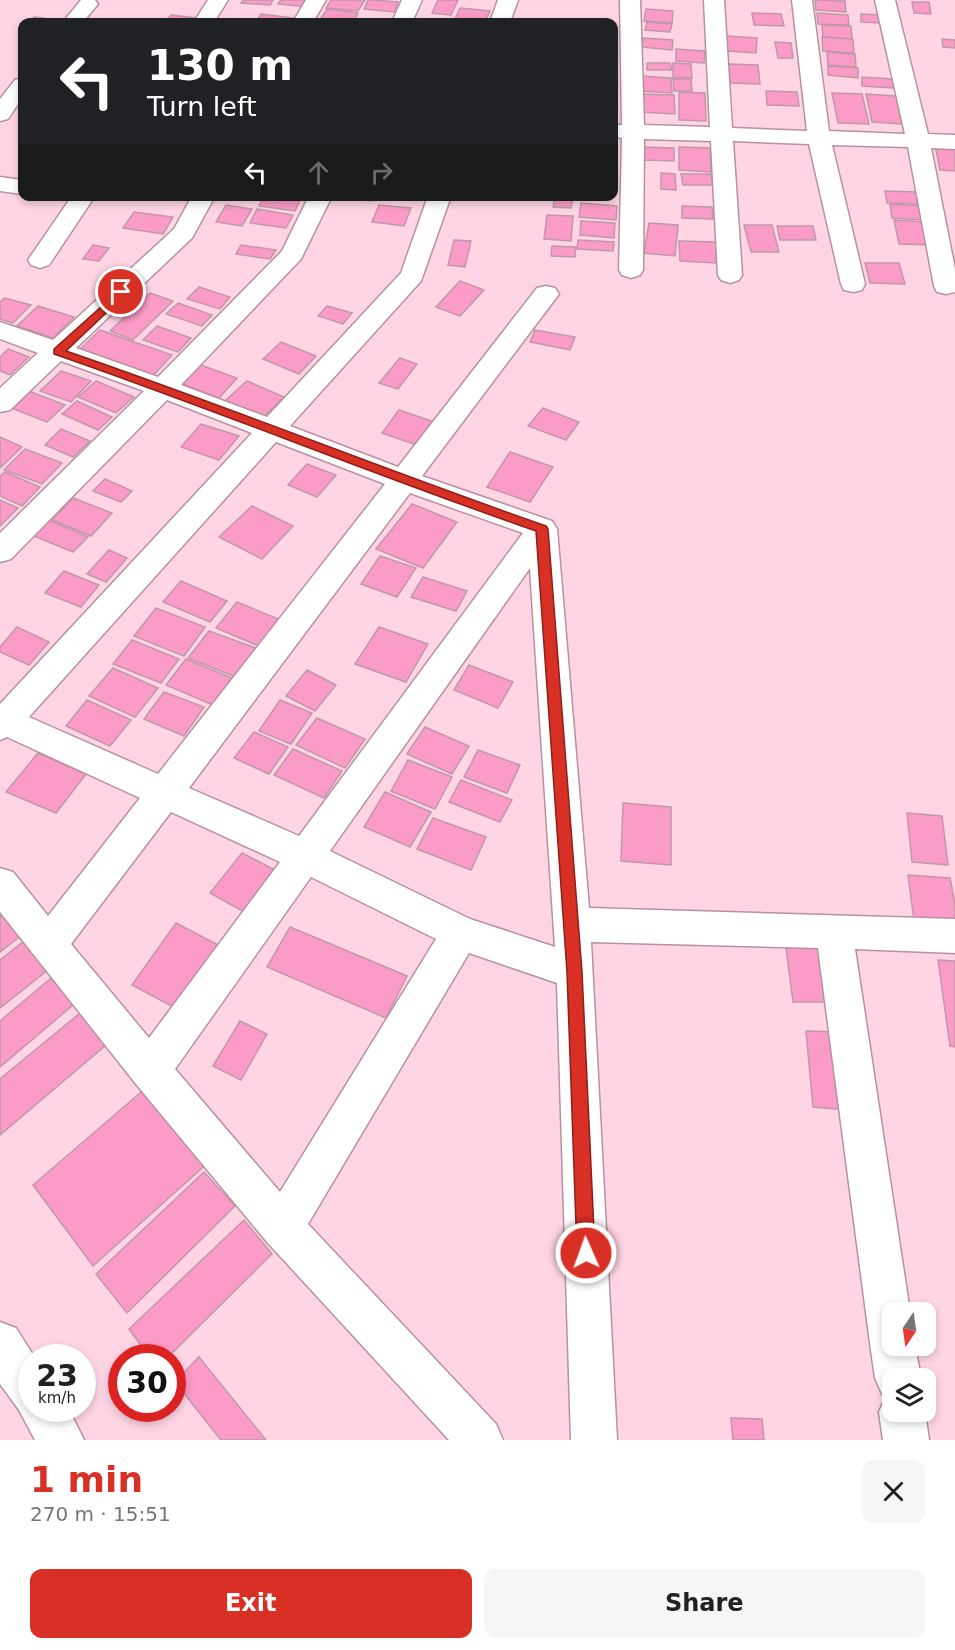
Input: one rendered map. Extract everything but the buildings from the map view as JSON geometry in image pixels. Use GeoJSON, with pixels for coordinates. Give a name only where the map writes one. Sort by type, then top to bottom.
{"type":"FeatureCollection","features":[{"type":"Feature","properties":{"kind":"street"},"geometry":{"type":"LineString","coordinates":[[207,18],[218,0]]}},
{"type":"Feature","properties":{"kind":"street"},"geometry":{"type":"LineString","coordinates":[[305,18],[316,0]]}},
{"type":"Feature","properties":{"kind":"street"},"geometry":{"type":"LineString","coordinates":[[404,18],[412,0]]}},
{"type":"Feature","properties":{"kind":"street"},"geometry":{"type":"LineString","coordinates":[[501,18],[508,0]]}},
{"type":"Feature","properties":{"kind":"street"},"geometry":{"type":"LineString","coordinates":[[630,0],[623,132],[631,270]]}},
{"type":"Feature","properties":{"kind":"street"},"geometry":{"type":"LineString","coordinates":[[714,0],[720,135],[730,275]]}},
{"type":"Feature","properties":{"kind":"street"},"geometry":{"type":"LineString","coordinates":[[802,0],[819,138],[853,284]]}},
{"type":"Feature","properties":{"kind":"street"},"geometry":{"type":"LineString","coordinates":[[885,0],[918,141],[946,286]]}},
{"type":"Feature","properties":{"kind":"street"},"geometry":{"type":"LineString","coordinates":[[76,18],[88,4]]}},
{"type":"Feature","properties":{"kind":"street"},"geometry":{"type":"LineString","coordinates":[[0,75],[18,77]]}},
{"type":"Feature","properties":{"kind":"street"},"geometry":{"type":"LineString","coordinates":[[0,114],[18,89]]}},
{"type":"Feature","properties":{"kind":"street"},"geometry":{"type":"LineString","coordinates":[[623,132],[955,142]]}},
{"type":"Feature","properties":{"kind":"street"},"geometry":{"type":"LineString","coordinates":[[0,184],[18,186]]}},
{"type":"Feature","properties":{"kind":"street"},"geometry":{"type":"LineString","coordinates":[[40,260],[81,201]]}},
{"type":"Feature","properties":{"kind":"street"},"geometry":{"type":"LineString","coordinates":[[0,403],[58,352],[184,233],[201,201]]}},
{"type":"Feature","properties":{"kind":"street"},"geometry":{"type":"LineString","coordinates":[[0,550],[163,388],[292,254],[318,201]]}},
{"type":"Feature","properties":{"kind":"street"},"geometry":{"type":"LineString","coordinates":[[438,201],[412,276],[1,722],[305,856],[461,933],[575,972]]}},
{"type":"Feature","properties":{"kind":"street"},"geometry":{"type":"LineString","coordinates":[[49,944],[546,294]]}},
{"type":"Feature","properties":{"kind":"street"},"geometry":{"type":"LineString","coordinates":[[0,330],[163,388],[403,480],[542,529]]}},
{"type":"Feature","properties":{"kind":"street"},"geometry":{"type":"LineString","coordinates":[[150,1070],[542,529]]}},
{"type":"Feature","properties":{"kind":"street"},"geometry":{"type":"LineString","coordinates":[[542,529],[575,972],[594,1440]]}},
{"type":"Feature","properties":{"kind":"street"},"geometry":{"type":"LineString","coordinates":[[0,884],[150,1070],[282,1227],[480,1440]]}},
{"type":"Feature","properties":{"kind":"street"},"geometry":{"type":"LineString","coordinates":[[572,925],[955,936]]}},
{"type":"Feature","properties":{"kind":"street"},"geometry":{"type":"LineString","coordinates":[[834,931],[887,1302]]}},
{"type":"Feature","properties":{"kind":"street"},"geometry":{"type":"LineString","coordinates":[[282,1227],[461,933]]}},
{"type":"Feature","properties":{"kind":"street"},"geometry":{"type":"LineString","coordinates":[[0,1344],[18,1372]]}},
{"type":"Feature","properties":{"kind":"street"},"geometry":{"type":"LineString","coordinates":[[903,1422],[906,1440]]}},
{"type":"Feature","properties":{"kind":"route"},"geometry":{"type":"LineString","coordinates":[[121,292],[58,352],[163,388],[403,480],[542,529],[575,972],[586,1253]]}}]}
